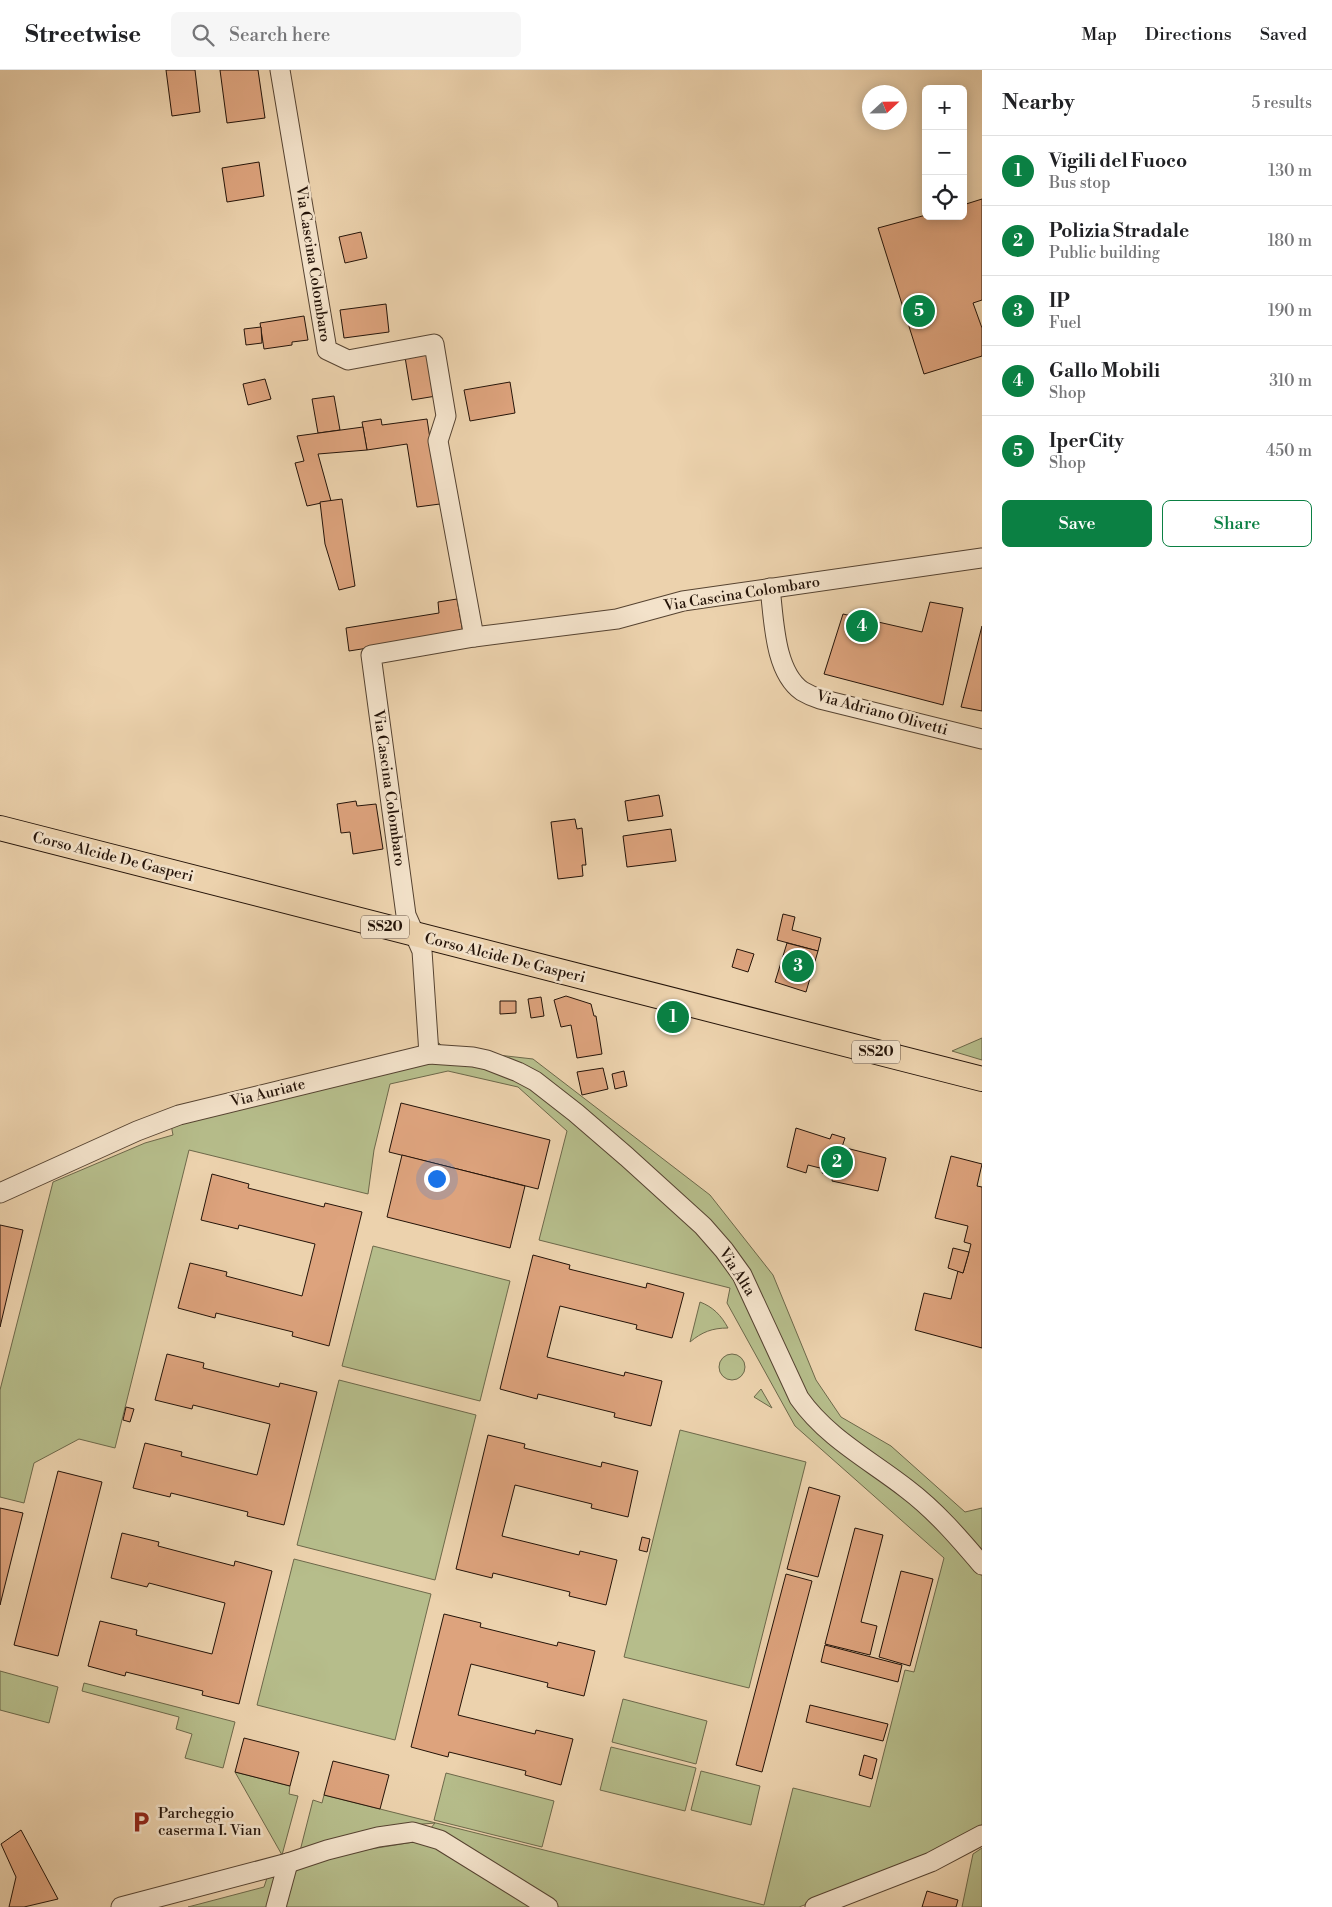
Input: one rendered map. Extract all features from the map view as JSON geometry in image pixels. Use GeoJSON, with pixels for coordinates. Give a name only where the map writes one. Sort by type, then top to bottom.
{"type":"FeatureCollection","features":[{"type":"Feature","properties":{"kind":"main road","name":"Corso Alcide De Gasperi"},"geometry":{"type":"LineString","coordinates":[[0,828],[982,1079]]}},
{"type":"Feature","properties":{"kind":"street","name":"Via Cascina Colombaro"},"geometry":{"type":"LineString","coordinates":[[280,70],[327,350],[348,360],[434,344],[446,416],[438,441],[474,637]]}},
{"type":"Feature","properties":{"kind":"street","name":"Via Cascina Colombaro"},"geometry":{"type":"LineString","coordinates":[[415,934],[406,915],[371,655],[474,637],[617,619],[683,601],[982,558]]}},
{"type":"Feature","properties":{"kind":"street","name":"Via Adriano Olivetti"},"geometry":{"type":"LineString","coordinates":[[770,588],[780,657],[788,674],[801,690],[820,699],[982,739]]}},
{"type":"Feature","properties":{"kind":"street"},"geometry":{"type":"LineString","coordinates":[[415,934],[422,951],[429,1054]]}},
{"type":"Feature","properties":{"kind":"street","name":"Via Auriate"},"geometry":{"type":"LineString","coordinates":[[0,1193],[160,1121],[429,1054]]}},
{"type":"Feature","properties":{"kind":"street","name":"Via Alta"},"geometry":{"type":"LineString","coordinates":[[429,1054],[487,1060],[536,1081],[627,1157],[703,1226],[742,1275],[799,1398],[810,1414],[838,1439],[888,1474],[928,1506],[982,1565]]}},
{"type":"Feature","properties":{"kind":"street"},"geometry":{"type":"LineString","coordinates":[[121,1907],[288,1863],[327,1850],[378,1837],[413,1832],[440,1840],[548,1907]]}},
{"type":"Feature","properties":{"kind":"street"},"geometry":{"type":"LineString","coordinates":[[815,1907],[932,1862],[982,1836]]}},
{"type":"Feature","properties":{"kind":"street"},"geometry":{"type":"LineString","coordinates":[[276,1907],[288,1863]]}},
{"type":"Feature","properties":{"kind":"green space"},"geometry":{"type":"Polygon","coordinates":[[[982,1038],[982,1060],[952,1051],[982,1038]]]}},
{"type":"Feature","properties":{"kind":"green space"},"geometry":{"type":"Polygon","coordinates":[[[439,1043],[445,1049],[533,1059],[710,1195],[773,1275],[816,1380],[841,1417],[891,1446],[965,1512],[982,1508],[982,1825],[895,1871],[799,1907],[188,1907],[264,1887],[267,1878],[352,1852],[420,1841],[435,1823],[399,1826],[300,1851],[313,1800],[322,1803],[324,1795],[764,1905],[793,1788],[870,1807],[905,1670],[914,1672],[944,1558],[795,1426],[727,1303],[730,1288],[539,1240],[567,1131],[518,1087],[448,1071],[390,1084],[374,1150],[368,1194],[189,1150],[115,1448],[79,1439],[34,1463],[24,1503],[0,1497],[0,1390],[53,1182],[145,1143],[173,1135],[169,1114],[411,1052],[439,1043]]]}},
{"type":"Feature","properties":{"kind":"green space"},"geometry":{"type":"Polygon","coordinates":[[[373,1246],[510,1281],[480,1401],[342,1366],[373,1246]]]}},
{"type":"Feature","properties":{"kind":"green space"},"geometry":{"type":"Polygon","coordinates":[[[700,1302],[716,1312],[728,1328],[708,1331],[690,1342],[700,1302]]]}},
{"type":"Feature","properties":{"kind":"green space"},"geometry":{"type":"Polygon","coordinates":[[[732,1354],[742,1357],[745,1367],[742,1377],[732,1380],[722,1377],[719,1367],[722,1357],[732,1354]]]}},
{"type":"Feature","properties":{"kind":"green space"},"geometry":{"type":"Polygon","coordinates":[[[339,1380],[476,1415],[435,1580],[297,1545],[339,1380]]]}},
{"type":"Feature","properties":{"kind":"green space"},"geometry":{"type":"Polygon","coordinates":[[[761,1389],[772,1408],[754,1397],[761,1389]]]}},
{"type":"Feature","properties":{"kind":"green space"},"geometry":{"type":"Polygon","coordinates":[[[680,1430],[806,1462],[749,1688],[624,1657],[680,1430]]]}},
{"type":"Feature","properties":{"kind":"green space"},"geometry":{"type":"Polygon","coordinates":[[[294,1559],[431,1594],[395,1740],[257,1705],[294,1559]]]}},
{"type":"Feature","properties":{"kind":"green space"},"geometry":{"type":"Polygon","coordinates":[[[0,1671],[58,1687],[49,1723],[0,1710],[0,1671]]]}},
{"type":"Feature","properties":{"kind":"green space"},"geometry":{"type":"Polygon","coordinates":[[[84,1683],[235,1722],[223,1768],[185,1758],[192,1734],[176,1729],[179,1717],[82,1691],[84,1683]]]}},
{"type":"Feature","properties":{"kind":"green space"},"geometry":{"type":"Polygon","coordinates":[[[623,1699],[707,1721],[696,1764],[612,1742],[623,1699]]]}},
{"type":"Feature","properties":{"kind":"green space"},"geometry":{"type":"Polygon","coordinates":[[[611,1747],[696,1768],[685,1811],[600,1790],[611,1747]]]}},
{"type":"Feature","properties":{"kind":"green space"},"geometry":{"type":"Polygon","coordinates":[[[701,1771],[760,1786],[751,1825],[691,1810],[701,1771]]]}},
{"type":"Feature","properties":{"kind":"green space"},"geometry":{"type":"Polygon","coordinates":[[[235,1772],[290,1786],[289,1794],[298,1796],[282,1855],[235,1772]]]}},
{"type":"Feature","properties":{"kind":"green space"},"geometry":{"type":"Polygon","coordinates":[[[446,1773],[554,1801],[542,1847],[434,1820],[446,1773]]]}},
{"type":"Feature","properties":{"kind":"green space"},"geometry":{"type":"Polygon","coordinates":[[[982,1848],[982,1907],[962,1907],[973,1854],[982,1848]]]}},
{"type":"Feature","properties":{"kind":"building"},"geometry":{"type":"Polygon","coordinates":[[[166,70],[195,70],[200,112],[172,116],[166,70]]]}},
{"type":"Feature","properties":{"kind":"building"},"geometry":{"type":"Polygon","coordinates":[[[220,70],[258,70],[265,118],[227,123],[220,70]]]}},
{"type":"Feature","properties":{"kind":"building"},"geometry":{"type":"Polygon","coordinates":[[[259,162],[264,196],[227,202],[222,168],[259,162]]]}},
{"type":"Feature","properties":{"kind":"building"},"geometry":{"type":"Polygon","coordinates":[[[982,199],[982,300],[973,303],[982,328],[982,356],[924,374],[878,228],[922,216],[922,220],[967,220],[967,204],[982,199]]]}},
{"type":"Feature","properties":{"kind":"building"},"geometry":{"type":"Polygon","coordinates":[[[361,232],[367,258],[345,263],[339,237],[361,232]]]}},
{"type":"Feature","properties":{"kind":"building"},"geometry":{"type":"Polygon","coordinates":[[[386,304],[389,332],[344,338],[340,310],[386,304]]]}},
{"type":"Feature","properties":{"kind":"building"},"geometry":{"type":"Polygon","coordinates":[[[304,316],[308,340],[292,342],[292,345],[264,349],[260,323],[304,316]]]}},
{"type":"Feature","properties":{"kind":"building"},"geometry":{"type":"Polygon","coordinates":[[[261,327],[262,343],[246,345],[244,329],[261,327]]]}},
{"type":"Feature","properties":{"kind":"building"},"geometry":{"type":"Polygon","coordinates":[[[429,353],[436,396],[412,400],[405,357],[429,353]]]}},
{"type":"Feature","properties":{"kind":"building"},"geometry":{"type":"Polygon","coordinates":[[[265,379],[271,399],[248,405],[243,384],[265,379]]]}},
{"type":"Feature","properties":{"kind":"building"},"geometry":{"type":"Polygon","coordinates":[[[510,382],[515,413],[470,421],[464,390],[510,382]]]}},
{"type":"Feature","properties":{"kind":"building"},"geometry":{"type":"Polygon","coordinates":[[[334,396],[340,430],[318,433],[312,399],[334,396]]]}},
{"type":"Feature","properties":{"kind":"building"},"geometry":{"type":"Polygon","coordinates":[[[381,419],[382,425],[427,419],[440,504],[417,507],[407,444],[367,450],[362,422],[381,419]]]}},
{"type":"Feature","properties":{"kind":"building"},"geometry":{"type":"Polygon","coordinates":[[[363,427],[367,450],[318,454],[331,501],[307,506],[295,463],[304,461],[297,436],[363,427]]]}},
{"type":"Feature","properties":{"kind":"building"},"geometry":{"type":"Polygon","coordinates":[[[342,499],[355,586],[339,590],[325,544],[320,502],[342,499]]]}},
{"type":"Feature","properties":{"kind":"building"},"geometry":{"type":"Polygon","coordinates":[[[457,599],[463,633],[349,651],[346,628],[439,613],[438,602],[457,599]]]}},
{"type":"Feature","properties":{"kind":"building"},"geometry":{"type":"Polygon","coordinates":[[[930,602],[963,608],[943,705],[824,674],[843,614],[922,632],[930,602]]]}},
{"type":"Feature","properties":{"kind":"building"},"geometry":{"type":"Polygon","coordinates":[[[982,626],[982,711],[961,707],[982,626]]]}},
{"type":"Feature","properties":{"kind":"building"},"geometry":{"type":"Polygon","coordinates":[[[659,795],[663,816],[628,821],[625,801],[659,795]]]}},
{"type":"Feature","properties":{"kind":"building"},"geometry":{"type":"Polygon","coordinates":[[[356,801],[357,806],[376,804],[383,849],[353,854],[350,832],[341,833],[337,804],[356,801]]]}},
{"type":"Feature","properties":{"kind":"building"},"geometry":{"type":"Polygon","coordinates":[[[575,819],[577,829],[582,828],[586,865],[582,865],[583,876],[558,879],[551,822],[575,819]]]}},
{"type":"Feature","properties":{"kind":"building"},"geometry":{"type":"Polygon","coordinates":[[[671,829],[676,861],[627,867],[623,836],[671,829]]]}},
{"type":"Feature","properties":{"kind":"building"},"geometry":{"type":"Polygon","coordinates":[[[783,914],[795,917],[792,930],[821,938],[818,951],[777,940],[783,914]]]}},
{"type":"Feature","properties":{"kind":"building"},"geometry":{"type":"Polygon","coordinates":[[[787,943],[818,951],[806,992],[775,982],[787,943]]]}},
{"type":"Feature","properties":{"kind":"building"},"geometry":{"type":"Polygon","coordinates":[[[737,949],[754,954],[748,972],[732,967],[737,949]]]}},
{"type":"Feature","properties":{"kind":"building"},"geometry":{"type":"Polygon","coordinates":[[[566,996],[591,1004],[594,1016],[596,1016],[602,1054],[577,1058],[571,1025],[561,1027],[554,1000],[566,996]]]}},
{"type":"Feature","properties":{"kind":"building"},"geometry":{"type":"Polygon","coordinates":[[[541,997],[544,1016],[531,1018],[528,999],[541,997]]]}},
{"type":"Feature","properties":{"kind":"building"},"geometry":{"type":"Polygon","coordinates":[[[500,1001],[516,1001],[516,1013],[500,1014],[500,1001]]]}},
{"type":"Feature","properties":{"kind":"building"},"geometry":{"type":"Polygon","coordinates":[[[603,1068],[608,1089],[582,1095],[577,1072],[603,1068]]]}},
{"type":"Feature","properties":{"kind":"building"},"geometry":{"type":"Polygon","coordinates":[[[624,1071],[627,1086],[615,1089],[612,1074],[624,1071]]]}},
{"type":"Feature","properties":{"kind":"building"},"geometry":{"type":"Polygon","coordinates":[[[401,1103],[550,1140],[538,1189],[389,1152],[401,1103]]]}},
{"type":"Feature","properties":{"kind":"building"},"geometry":{"type":"Polygon","coordinates":[[[796,1128],[830,1139],[832,1134],[845,1138],[842,1147],[886,1158],[878,1191],[832,1181],[833,1175],[822,1173],[824,1169],[808,1165],[806,1173],[787,1167],[796,1128]]]}},
{"type":"Feature","properties":{"kind":"building"},"geometry":{"type":"Polygon","coordinates":[[[402,1155],[525,1186],[510,1248],[387,1217],[402,1155]]]}},
{"type":"Feature","properties":{"kind":"building"},"geometry":{"type":"Polygon","coordinates":[[[951,1156],[982,1164],[977,1186],[982,1187],[982,1348],[915,1330],[924,1293],[951,1299],[958,1271],[963,1273],[971,1244],[964,1242],[968,1226],[935,1218],[951,1156]]]}},
{"type":"Feature","properties":{"kind":"building"},"geometry":{"type":"Polygon","coordinates":[[[212,1174],[249,1184],[248,1188],[324,1207],[325,1203],[362,1212],[329,1346],[292,1336],[293,1332],[216,1313],[215,1318],[178,1308],[190,1263],[227,1272],[226,1276],[302,1296],[315,1244],[239,1225],[238,1229],[201,1220],[212,1174]]]}},
{"type":"Feature","properties":{"kind":"building"},"geometry":{"type":"Polygon","coordinates":[[[0,1225],[23,1230],[0,1327],[0,1225]]]}},
{"type":"Feature","properties":{"kind":"building"},"geometry":{"type":"Polygon","coordinates":[[[953,1248],[969,1252],[963,1273],[948,1268],[953,1248]]]}},
{"type":"Feature","properties":{"kind":"building"},"geometry":{"type":"Polygon","coordinates":[[[533,1255],[570,1265],[569,1269],[646,1288],[647,1283],[684,1293],[672,1338],[636,1329],[637,1325],[560,1306],[547,1357],[624,1376],[625,1372],[662,1381],[651,1426],[614,1417],[615,1413],[538,1394],[537,1399],[500,1389],[533,1255]]]}},
{"type":"Feature","properties":{"kind":"building"},"geometry":{"type":"Polygon","coordinates":[[[167,1354],[204,1363],[203,1368],[279,1387],[280,1383],[317,1392],[284,1525],[247,1516],[248,1512],[171,1493],[170,1497],[133,1488],[145,1443],[182,1452],[181,1456],[257,1475],[270,1424],[193,1405],[192,1409],[155,1400],[167,1354]]]}},
{"type":"Feature","properties":{"kind":"building"},"geometry":{"type":"Polygon","coordinates":[[[126,1407],[134,1409],[130,1422],[123,1420],[126,1407]]]}},
{"type":"Feature","properties":{"kind":"building"},"geometry":{"type":"Polygon","coordinates":[[[488,1435],[525,1444],[524,1448],[601,1467],[602,1462],[638,1471],[628,1517],[591,1508],[592,1504],[515,1485],[502,1536],[579,1555],[580,1551],[617,1560],[606,1605],[569,1596],[570,1592],[493,1573],[492,1578],[456,1569],[488,1435]]]}},
{"type":"Feature","properties":{"kind":"building"},"geometry":{"type":"Polygon","coordinates":[[[58,1471],[102,1482],[58,1656],[14,1645],[58,1471]]]}},
{"type":"Feature","properties":{"kind":"building"},"geometry":{"type":"Polygon","coordinates":[[[809,1487],[840,1496],[818,1577],[787,1569],[809,1487]]]}},
{"type":"Feature","properties":{"kind":"building"},"geometry":{"type":"Polygon","coordinates":[[[0,1508],[23,1513],[0,1605],[0,1508]]]}},
{"type":"Feature","properties":{"kind":"building"},"geometry":{"type":"Polygon","coordinates":[[[855,1528],[883,1535],[861,1622],[877,1626],[870,1655],[825,1644],[855,1528]]]}},
{"type":"Feature","properties":{"kind":"building"},"geometry":{"type":"Polygon","coordinates":[[[122,1533],[159,1542],[158,1546],[234,1566],[235,1561],[272,1571],[239,1704],[202,1695],[203,1691],[126,1672],[125,1676],[88,1666],[100,1621],[137,1630],[136,1635],[212,1654],[225,1603],[149,1583],[147,1587],[111,1578],[122,1533]]]}},
{"type":"Feature","properties":{"kind":"building"},"geometry":{"type":"Polygon","coordinates":[[[642,1537],[650,1539],[647,1552],[639,1550],[642,1537]]]}},
{"type":"Feature","properties":{"kind":"building"},"geometry":{"type":"Polygon","coordinates":[[[901,1571],[933,1579],[910,1666],[879,1657],[901,1571]]]}},
{"type":"Feature","properties":{"kind":"building"},"geometry":{"type":"Polygon","coordinates":[[[786,1574],[812,1581],[762,1772],[736,1765],[786,1574]]]}},
{"type":"Feature","properties":{"kind":"building"},"geometry":{"type":"Polygon","coordinates":[[[444,1614],[481,1623],[480,1627],[557,1646],[558,1642],[595,1651],[584,1696],[547,1687],[548,1683],[471,1664],[458,1715],[535,1734],[536,1730],[573,1739],[561,1785],[525,1775],[526,1771],[449,1752],[448,1757],[411,1747],[444,1614]]]}},
{"type":"Feature","properties":{"kind":"building"},"geometry":{"type":"Polygon","coordinates":[[[825,1645],[902,1665],[898,1682],[821,1662],[825,1645]]]}},
{"type":"Feature","properties":{"kind":"building"},"geometry":{"type":"Polygon","coordinates":[[[810,1705],[888,1724],[883,1741],[806,1722],[810,1705]]]}},
{"type":"Feature","properties":{"kind":"building"},"geometry":{"type":"Polygon","coordinates":[[[244,1738],[299,1752],[290,1786],[235,1772],[244,1738]]]}},
{"type":"Feature","properties":{"kind":"building"},"geometry":{"type":"Polygon","coordinates":[[[864,1755],[877,1759],[872,1779],[859,1775],[864,1755]]]}},
{"type":"Feature","properties":{"kind":"building"},"geometry":{"type":"Polygon","coordinates":[[[333,1761],[389,1775],[380,1809],[324,1795],[333,1761]]]}},
{"type":"Feature","properties":{"kind":"building"},"geometry":{"type":"Polygon","coordinates":[[[21,1830],[58,1899],[24,1907],[9,1907],[16,1877],[1,1844],[21,1830]]]}},
{"type":"Feature","properties":{"kind":"building"},"geometry":{"type":"Polygon","coordinates":[[[927,1891],[958,1900],[956,1907],[922,1907],[927,1891]]]}},
{"type":"Feature","properties":{"kind":"place","name":"IperCity"},"geometry":{"type":"Point","coordinates":[919,311]}},
{"type":"Feature","properties":{"kind":"place","name":"Gallo Mobili"},"geometry":{"type":"Point","coordinates":[862,626]}},
{"type":"Feature","properties":{"kind":"place","name":"IP"},"geometry":{"type":"Point","coordinates":[798,966]}},
{"type":"Feature","properties":{"kind":"place","name":"Vigili del Fuoco"},"geometry":{"type":"Point","coordinates":[673,1017]}},
{"type":"Feature","properties":{"kind":"place","name":"Polizia Stradale"},"geometry":{"type":"Point","coordinates":[837,1162]}},
{"type":"Feature","properties":{"kind":"place","name":"Parcheggio caserma I. Vian"},"geometry":{"type":"Point","coordinates":[141,1822]}}]}
